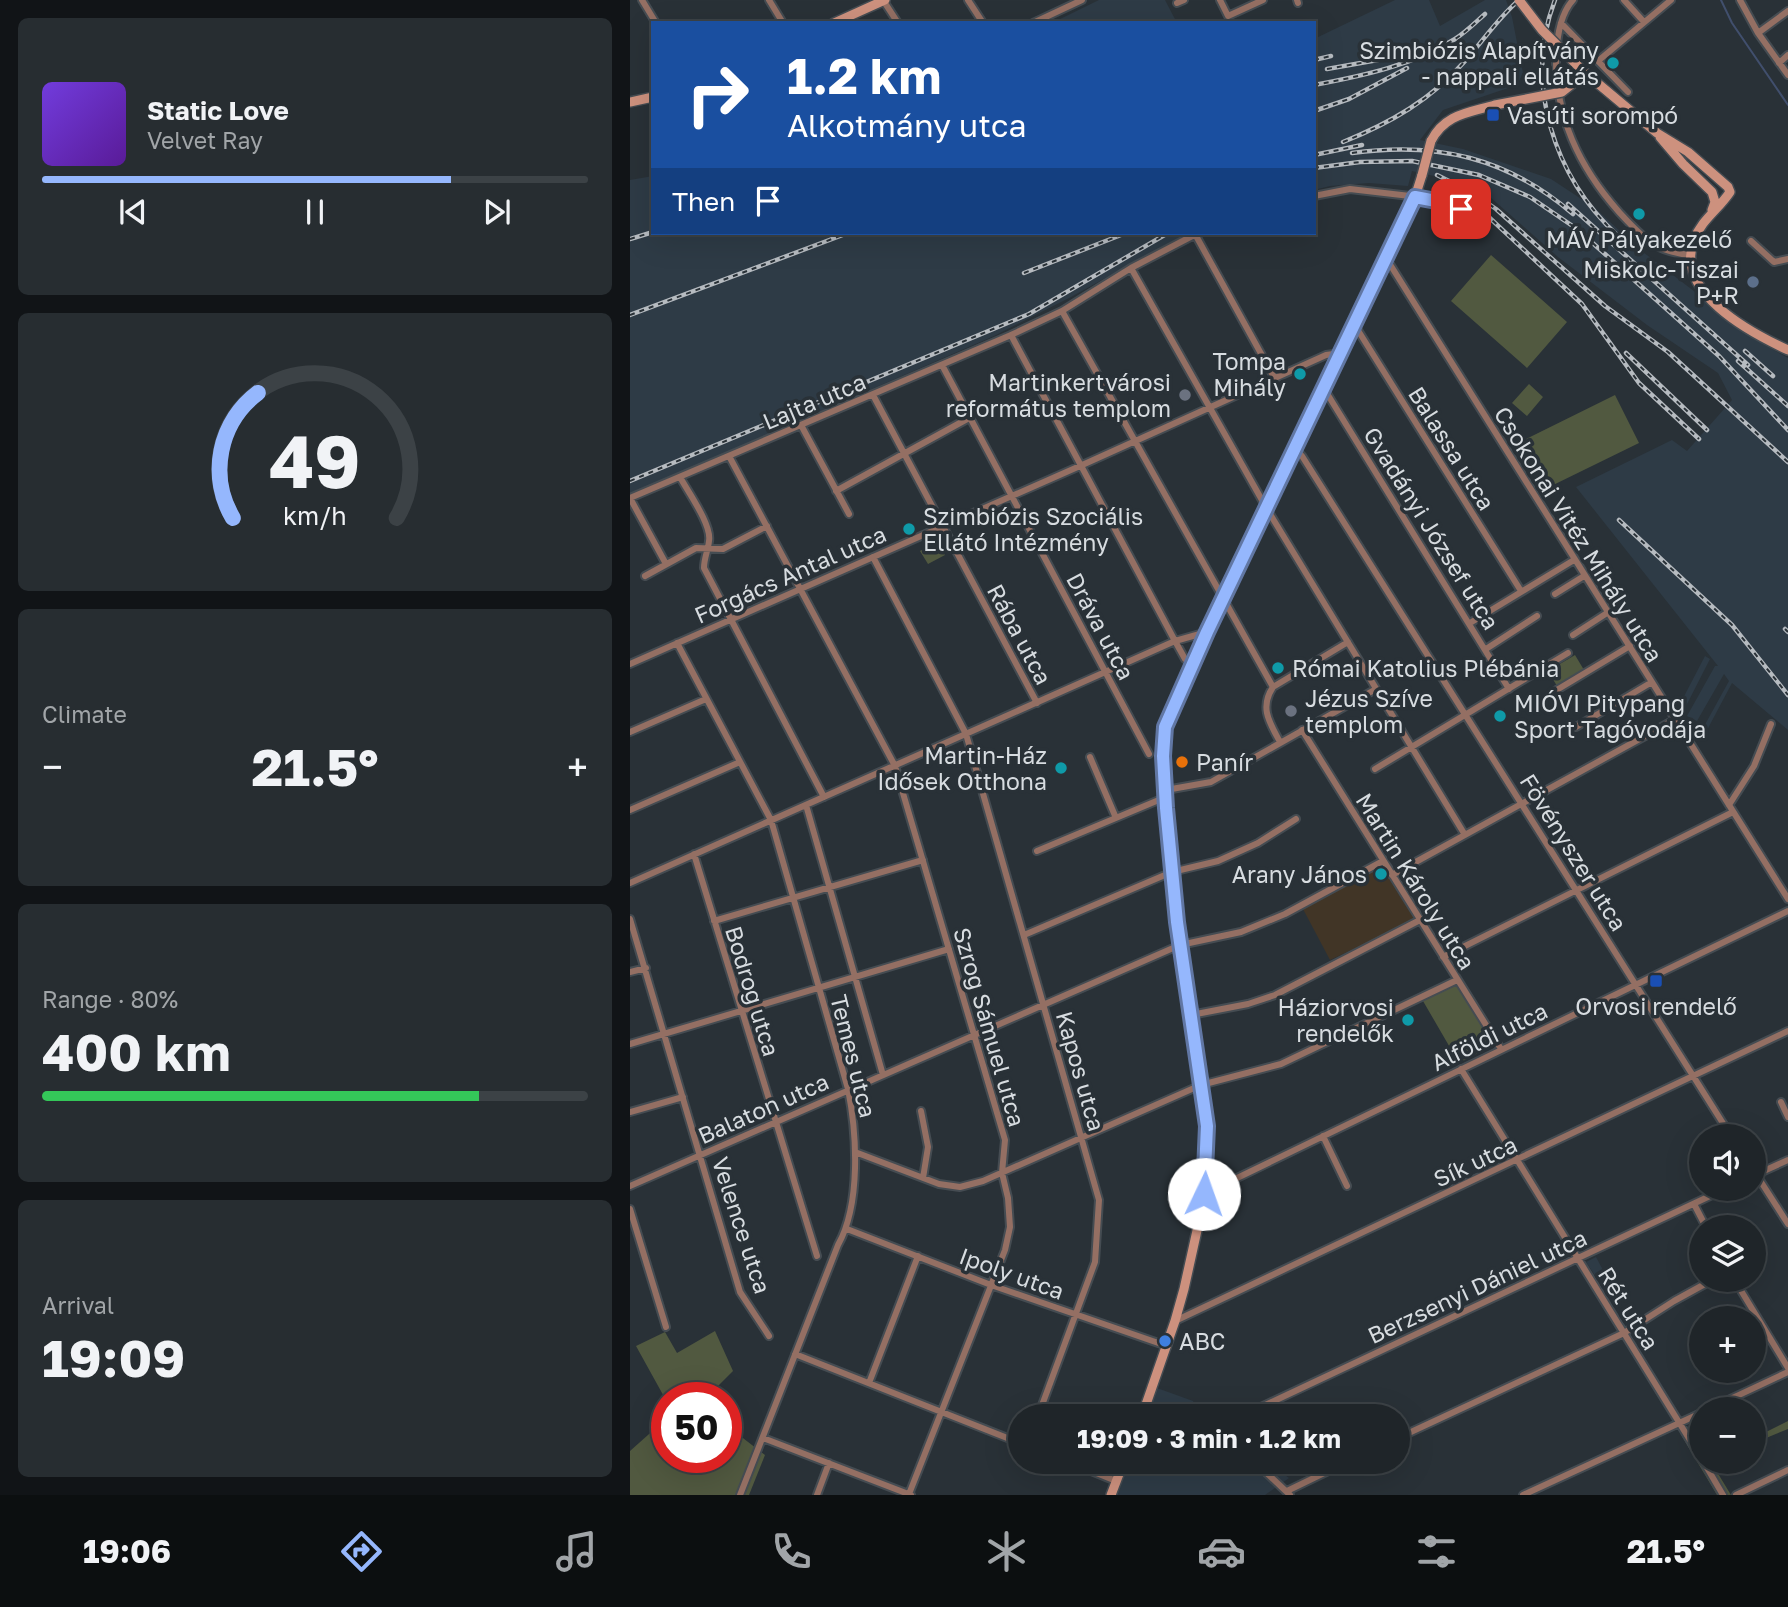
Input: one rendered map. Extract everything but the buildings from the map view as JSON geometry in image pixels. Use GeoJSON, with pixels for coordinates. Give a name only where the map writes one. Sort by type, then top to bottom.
{"type":"FeatureCollection","features":[{"type":"Feature","properties":{"kind":"main road"},"geometry":{"type":"LineString","coordinates":[[838,21],[883,0]]}},
{"type":"Feature","properties":{"kind":"main road"},"geometry":{"type":"LineString","coordinates":[[1519,0],[1542,30],[1583,71],[1657,133],[1688,152],[1730,191],[1695,235],[1691,255],[1696,283],[1710,301],[1788,350]]}},
{"type":"Feature","properties":{"kind":"main road"},"geometry":{"type":"LineString","coordinates":[[1146,1404],[1175,1321],[1204,1194],[1207,1126],[1172,872],[1163,756],[1165,727],[1207,632],[1415,197],[1431,141],[1438,128],[1445,121],[1495,105],[1562,92],[1583,71]]}},
{"type":"Feature","properties":{"kind":"main road"},"geometry":{"type":"LineString","coordinates":[[630,102],[651,97]]}},
{"type":"Feature","properties":{"kind":"main road"},"geometry":{"type":"LineString","coordinates":[[1657,133],[1683,164],[1712,192],[1715,202],[1711,213]]}},
{"type":"Feature","properties":{"kind":"main road"},"geometry":{"type":"LineString","coordinates":[[1111,1495],[1119,1474]]}},
{"type":"Feature","properties":{"kind":"street"},"geometry":{"type":"LineString","coordinates":[[642,0],[655,21]]}},
{"type":"Feature","properties":{"kind":"street"},"geometry":{"type":"LineString","coordinates":[[769,0],[782,21]]}},
{"type":"Feature","properties":{"kind":"street"},"geometry":{"type":"LineString","coordinates":[[883,0],[897,21]]}},
{"type":"Feature","properties":{"kind":"street"},"geometry":{"type":"LineString","coordinates":[[968,0],[982,21]]}},
{"type":"Feature","properties":{"kind":"street"},"geometry":{"type":"LineString","coordinates":[[1037,21],[1082,0]]}},
{"type":"Feature","properties":{"kind":"street"},"geometry":{"type":"LineString","coordinates":[[1220,0],[1228,16],[1263,0]]}},
{"type":"Feature","properties":{"kind":"street"},"geometry":{"type":"LineString","coordinates":[[1573,0],[1561,23],[1557,49],[1558,88],[1569,135],[1580,160],[1596,184],[1646,240],[1666,251],[1691,255]]}},
{"type":"Feature","properties":{"kind":"street"},"geometry":{"type":"LineString","coordinates":[[1624,0],[1644,22]]}},
{"type":"Feature","properties":{"kind":"street"},"geometry":{"type":"LineString","coordinates":[[1598,61],[1671,0]]}},
{"type":"Feature","properties":{"kind":"street"},"geometry":{"type":"LineString","coordinates":[[1740,0],[1758,33],[1788,75]]}},
{"type":"Feature","properties":{"kind":"street"},"geometry":{"type":"LineString","coordinates":[[1758,33],[1788,11]]}},
{"type":"Feature","properties":{"kind":"street"},"geometry":{"type":"LineString","coordinates":[[1561,23],[1628,92]]}},
{"type":"Feature","properties":{"kind":"street"},"geometry":{"type":"LineString","coordinates":[[1779,63],[1788,55]]}},
{"type":"Feature","properties":{"kind":"street"},"geometry":{"type":"LineString","coordinates":[[1316,196],[1350,189],[1415,197],[1452,204],[1475,220]]}},
{"type":"Feature","properties":{"kind":"street","name":"Lajta utca"},"geometry":{"type":"LineString","coordinates":[[630,498],[1011,335],[1062,311],[1131,268],[1192,235]]}},
{"type":"Feature","properties":{"kind":"street"},"geometry":{"type":"LineString","coordinates":[[1197,235],[1275,379]]}},
{"type":"Feature","properties":{"kind":"street"},"geometry":{"type":"LineString","coordinates":[[1751,241],[1774,262],[1788,259]]}},
{"type":"Feature","properties":{"kind":"street","name":"Csokonai Vitéz Mihály utca"},"geometry":{"type":"LineString","coordinates":[[1386,258],[1788,899]]}},
{"type":"Feature","properties":{"kind":"street"},"geometry":{"type":"LineString","coordinates":[[1131,268],[1267,509],[1465,835]]}},
{"type":"Feature","properties":{"kind":"street"},"geometry":{"type":"LineString","coordinates":[[1062,311],[1273,687]]}},
{"type":"Feature","properties":{"kind":"street","name":"Balassa utca"},"geometry":{"type":"LineString","coordinates":[[1354,324],[1521,591]]}},
{"type":"Feature","properties":{"kind":"street"},"geometry":{"type":"LineString","coordinates":[[1011,335],[1175,641],[1185,659],[1192,665]]}},
{"type":"Feature","properties":{"kind":"street","name":"Forgács Antal utca"},"geometry":{"type":"LineString","coordinates":[[630,664],[1326,355],[1341,353]]}},
{"type":"Feature","properties":{"kind":"street","name":"Dráva utca"},"geometry":{"type":"LineString","coordinates":[[942,366],[1149,754]]}},
{"type":"Feature","properties":{"kind":"street","name":"Gvadányi József utca"},"geometry":{"type":"LineString","coordinates":[[1324,387],[1509,689]]}},
{"type":"Feature","properties":{"kind":"street","name":"Rába utca"},"geometry":{"type":"LineString","coordinates":[[873,395],[1037,703]]}},
{"type":"Feature","properties":{"kind":"street"},"geometry":{"type":"LineString","coordinates":[[836,491],[969,418]]}},
{"type":"Feature","properties":{"kind":"street"},"geometry":{"type":"LineString","coordinates":[[801,425],[849,514]]}},
{"type":"Feature","properties":{"kind":"street","name":"Fövényszer utca"},"geometry":{"type":"LineString","coordinates":[[1294,448],[1302,456],[1467,714],[1724,1124]]}},
{"type":"Feature","properties":{"kind":"street","name":"Szrog Sámuel utca"},"geometry":{"type":"LineString","coordinates":[[729,456],[895,766],[1005,1140],[1002,1173],[1008,1198],[1010,1227],[1006,1250],[910,1494]]}},
{"type":"Feature","properties":{"kind":"street"},"geometry":{"type":"LineString","coordinates":[[680,477],[708,528],[710,540],[704,568],[824,797]]}},
{"type":"Feature","properties":{"kind":"street"},"geometry":{"type":"LineString","coordinates":[[630,498],[666,564]]}},
{"type":"Feature","properties":{"kind":"street"},"geometry":{"type":"LineString","coordinates":[[645,576],[696,548],[723,549],[767,526]]}},
{"type":"Feature","properties":{"kind":"street","name":"Kapos utca"},"geometry":{"type":"LineString","coordinates":[[873,557],[966,734],[1099,1200],[1095,1262],[1043,1404]]}},
{"type":"Feature","properties":{"kind":"street"},"geometry":{"type":"LineString","coordinates":[[1470,623],[1574,560]]}},
{"type":"Feature","properties":{"kind":"street"},"geometry":{"type":"LineString","coordinates":[[1555,594],[1584,576]]}},
{"type":"Feature","properties":{"kind":"street"},"geometry":{"type":"LineString","coordinates":[[1573,635],[1607,613]]}},
{"type":"Feature","properties":{"kind":"street"},"geometry":{"type":"LineString","coordinates":[[1486,649],[1537,616]]}},
{"type":"Feature","properties":{"kind":"street"},"geometry":{"type":"LineString","coordinates":[[630,883],[1175,641],[1207,632]]}},
{"type":"Feature","properties":{"kind":"street"},"geometry":{"type":"LineString","coordinates":[[1280,742],[1265,709],[1267,696],[1273,687],[1348,642]]}},
{"type":"Feature","properties":{"kind":"street","name":"Temes utca"},"geometry":{"type":"LineString","coordinates":[[677,643],[771,820],[848,1089],[855,1124],[855,1152],[847,1229],[838,1245],[740,1495]]}},
{"type":"Feature","properties":{"kind":"street"},"geometry":{"type":"LineString","coordinates":[[1555,691],[1630,646]]}},
{"type":"Feature","properties":{"kind":"street"},"geometry":{"type":"LineString","coordinates":[[1375,769],[1568,653]]}},
{"type":"Feature","properties":{"kind":"street"},"geometry":{"type":"LineString","coordinates":[[1577,727],[1652,682]]}},
{"type":"Feature","properties":{"kind":"street"},"geometry":{"type":"LineString","coordinates":[[1037,851],[1166,794],[1211,782],[1376,689]]}},
{"type":"Feature","properties":{"kind":"street"},"geometry":{"type":"LineString","coordinates":[[630,732],[706,699]]}},
{"type":"Feature","properties":{"kind":"street"},"geometry":{"type":"LineString","coordinates":[[1392,875],[1676,719]]}},
{"type":"Feature","properties":{"kind":"street"},"geometry":{"type":"LineString","coordinates":[[1443,957],[1731,808],[1754,766],[1772,724]]}},
{"type":"Feature","properties":{"kind":"street","name":"Martin Károly utca"},"geometry":{"type":"LineString","coordinates":[[1302,730],[1501,1049]]}},
{"type":"Feature","properties":{"kind":"street"},"geometry":{"type":"LineString","coordinates":[[1090,757],[1116,818]]}},
{"type":"Feature","properties":{"kind":"street"},"geometry":{"type":"LineString","coordinates":[[630,810],[740,762]]}},
{"type":"Feature","properties":{"kind":"street"},"geometry":{"type":"LineString","coordinates":[[806,805],[883,1075]]}},
{"type":"Feature","properties":{"kind":"street"},"geometry":{"type":"LineString","coordinates":[[1024,935],[1172,872],[1218,861],[1258,843],[1296,819]]}},
{"type":"Feature","properties":{"kind":"street","name":"Bodrog utca"},"geometry":{"type":"LineString","coordinates":[[694,855],[774,1123],[777,1125],[817,1256]]}},
{"type":"Feature","properties":{"kind":"street"},"geometry":{"type":"LineString","coordinates":[[714,921],[923,860]]}},
{"type":"Feature","properties":{"kind":"street","name":"Balaton utca"},"geometry":{"type":"LineString","coordinates":[[630,1186],[1180,945],[1241,932],[1285,914],[1383,861]]}},
{"type":"Feature","properties":{"kind":"street","name":"Alföldi utca"},"geometry":{"type":"LineString","coordinates":[[1204,1194],[1788,911]]}},
{"type":"Feature","properties":{"kind":"street","name":"Velence utca"},"geometry":{"type":"LineString","coordinates":[[630,919],[740,1292],[769,1336]]}},
{"type":"Feature","properties":{"kind":"street"},"geometry":{"type":"LineString","coordinates":[[1191,1015],[1248,1004],[1275,995],[1420,920]]}},
{"type":"Feature","properties":{"kind":"street"},"geometry":{"type":"LineString","coordinates":[[630,1044],[949,949]]}},
{"type":"Feature","properties":{"kind":"street"},"geometry":{"type":"LineString","coordinates":[[630,972],[646,968]]}},
{"type":"Feature","properties":{"kind":"street"},"geometry":{"type":"LineString","coordinates":[[855,1152],[939,1184],[960,1187],[983,1181],[1201,1085],[1281,1064],[1457,980]]}},
{"type":"Feature","properties":{"kind":"street","name":"Sík utca"},"geometry":{"type":"LineString","coordinates":[[1175,1321],[1788,1031]]}},
{"type":"Feature","properties":{"kind":"street","name":"Rét utca"},"geometry":{"type":"LineString","coordinates":[[1461,1069],[1689,1438]]}},
{"type":"Feature","properties":{"kind":"street"},"geometry":{"type":"LineString","coordinates":[[630,1112],[683,1097]]}},
{"type":"Feature","properties":{"kind":"street"},"geometry":{"type":"LineString","coordinates":[[1781,1102],[1788,1117]]}},
{"type":"Feature","properties":{"kind":"street"},"geometry":{"type":"LineString","coordinates":[[921,1111],[929,1147],[923,1178]]}},
{"type":"Feature","properties":{"kind":"street"},"geometry":{"type":"LineString","coordinates":[[1322,1136],[1347,1186]]}},
{"type":"Feature","properties":{"kind":"street"},"geometry":{"type":"LineString","coordinates":[[1766,1169],[1788,1160]]}},
{"type":"Feature","properties":{"kind":"street"},"geometry":{"type":"LineString","coordinates":[[1766,1192],[1788,1224]]}},
{"type":"Feature","properties":{"kind":"street","name":"Berzsenyi Dániel utca"},"geometry":{"type":"LineString","coordinates":[[1268,1404],[1700,1201]]}},
{"type":"Feature","properties":{"kind":"street"},"geometry":{"type":"LineString","coordinates":[[1694,1204],[1700,1215]]}},
{"type":"Feature","properties":{"kind":"street"},"geometry":{"type":"LineString","coordinates":[[630,1209],[666,1327]]}},
{"type":"Feature","properties":{"kind":"street","name":"Ipoly utca"},"geometry":{"type":"LineString","coordinates":[[847,1229],[991,1284],[1167,1346]]}},
{"type":"Feature","properties":{"kind":"street"},"geometry":{"type":"LineString","coordinates":[[869,1383],[918,1256]]}},
{"type":"Feature","properties":{"kind":"street"},"geometry":{"type":"LineString","coordinates":[[1410,1432],[1624,1333],[1690,1292]]}},
{"type":"Feature","properties":{"kind":"street"},"geometry":{"type":"LineString","coordinates":[[1733,1397],[1788,1370],[1742,1292]]}},
{"type":"Feature","properties":{"kind":"street"},"geometry":{"type":"LineString","coordinates":[[795,1354],[1008,1438]]}},
{"type":"Feature","properties":{"kind":"street"},"geometry":{"type":"LineString","coordinates":[[1523,1495],[1689,1418]]}},
{"type":"Feature","properties":{"kind":"street"},"geometry":{"type":"LineString","coordinates":[[763,1438],[895,1492],[910,1494]]}},
{"type":"Feature","properties":{"kind":"street"},"geometry":{"type":"LineString","coordinates":[[817,1495],[829,1463]]}},
{"type":"Feature","properties":{"kind":"street"},"geometry":{"type":"LineString","coordinates":[[1736,1495],[1788,1471]]}},
{"type":"Feature","properties":{"kind":"street"},"geometry":{"type":"LineString","coordinates":[[1101,1474],[1116,1480]]}},
{"type":"Feature","properties":{"kind":"street"},"geometry":{"type":"LineString","coordinates":[[1268,1474],[1288,1493],[1324,1474]]}},
{"type":"Feature","properties":{"kind":"street","name":"Rét utca"},"geometry":{"type":"LineString","coordinates":[[1710,1474],[1723,1495]]}},
{"type":"Feature","properties":{"kind":"shaded area"},"geometry":{"type":"Polygon","coordinates":[[[1099,0],[1165,0],[1176,21],[1056,21],[1099,0]]]}},
{"type":"Feature","properties":{"kind":"shaded area"},"geometry":{"type":"Polygon","coordinates":[[[1395,0],[1429,0],[1440,26],[1485,0],[1506,0],[1523,73],[1517,85],[1443,110],[1420,140],[1463,149],[1551,179],[1595,208],[1639,249],[1763,344],[1788,358],[1788,730],[1732,683],[1706,732],[1702,730],[1729,681],[1724,674],[1697,721],[1687,716],[1715,666],[1718,666],[1576,487],[1672,440],[1687,451],[1732,400],[1718,373],[1647,325],[1558,257],[1490,197],[1456,181],[1412,171],[1408,186],[1369,183],[1316,190],[1316,38],[1395,0]]]}},
{"type":"Feature","properties":{"kind":"shaded area"},"geometry":{"type":"Polygon","coordinates":[[[651,176],[651,235],[1183,235],[994,336],[630,494],[630,180],[651,176]]]}},
{"type":"Feature","properties":{"kind":"shaded area"},"geometry":{"type":"Polygon","coordinates":[[[1705,656],[1710,659],[1685,708],[1679,706],[1705,656]]]}},
{"type":"Feature","properties":{"kind":"shaded area"},"geometry":{"type":"Polygon","coordinates":[[[1381,866],[1415,920],[1330,960],[1303,909],[1381,866]]]}},
{"type":"Feature","properties":{"kind":"shaded area"},"geometry":{"type":"Polygon","coordinates":[[[1596,1257],[1604,1272],[1596,1277],[1586,1262],[1596,1257]]]}},
{"type":"Feature","properties":{"kind":"shaded area"},"geometry":{"type":"Polygon","coordinates":[[[1157,1388],[1193,1401],[1194,1404],[1151,1404],[1157,1388]]]}},
{"type":"Feature","properties":{"kind":"shaded area"},"geometry":{"type":"Polygon","coordinates":[[[1123,1474],[1283,1474],[1289,1478],[1265,1495],[1114,1495],[1123,1474]]]}},
{"type":"Feature","properties":{"kind":"green space"},"geometry":{"type":"Polygon","coordinates":[[[1491,255],[1567,322],[1527,368],[1451,301],[1491,255]]]}},
{"type":"Feature","properties":{"kind":"green space"},"geometry":{"type":"Polygon","coordinates":[[[1529,384],[1543,397],[1527,416],[1512,403],[1529,384]]]}},
{"type":"Feature","properties":{"kind":"green space"},"geometry":{"type":"Polygon","coordinates":[[[1615,395],[1639,443],[1545,489],[1522,441],[1615,395]]]}},
{"type":"Feature","properties":{"kind":"green space"},"geometry":{"type":"Polygon","coordinates":[[[937,541],[945,555],[928,564],[920,551],[937,541]]]}},
{"type":"Feature","properties":{"kind":"green space"},"geometry":{"type":"Polygon","coordinates":[[[1575,655],[1584,670],[1557,686],[1548,671],[1575,655]]]}},
{"type":"Feature","properties":{"kind":"green space"},"geometry":{"type":"Polygon","coordinates":[[[1456,985],[1494,1045],[1459,1063],[1423,1001],[1456,985]]]}},
{"type":"Feature","properties":{"kind":"green space"},"geometry":{"type":"Polygon","coordinates":[[[715,1331],[733,1371],[722,1382],[656,1382],[636,1346],[665,1332],[677,1353],[715,1331]]]}},
{"type":"Feature","properties":{"kind":"green space"},"geometry":{"type":"Polygon","coordinates":[[[1788,1421],[1788,1429],[1766,1438],[1766,1432],[1788,1421]]]}},
{"type":"Feature","properties":{"kind":"green space"},"geometry":{"type":"Polygon","coordinates":[[[1689,1428],[1689,1448],[1680,1433],[1689,1428]]]}},
{"type":"Feature","properties":{"kind":"green space"},"geometry":{"type":"Polygon","coordinates":[[[651,1432],[651,1473],[742,1473],[742,1437],[765,1455],[749,1495],[630,1495],[630,1451],[651,1432]]]}},
{"type":"Feature","properties":{"kind":"green space"},"geometry":{"type":"Polygon","coordinates":[[[1704,1474],[1718,1474],[1731,1495],[1717,1495],[1704,1474]]]}},
{"type":"Feature","properties":{"kind":"waterway"},"geometry":{"type":"LineString","coordinates":[[1721,0],[1732,23],[1788,105]]}},
{"type":"Feature","properties":{"kind":"railway"},"geometry":{"type":"LineString","coordinates":[[1343,142],[1377,127],[1424,99],[1452,75],[1519,0]]}},
{"type":"Feature","properties":{"kind":"railway"},"geometry":{"type":"LineString","coordinates":[[1555,0],[1546,32],[1542,64],[1550,127],[1577,186],[1618,236]]}},
{"type":"Feature","properties":{"kind":"railway"},"geometry":{"type":"LineString","coordinates":[[1316,85],[1369,73],[1422,56],[1455,39],[1485,14]]}},
{"type":"Feature","properties":{"kind":"railway"},"geometry":{"type":"LineString","coordinates":[[1316,60],[1331,56]]}},
{"type":"Feature","properties":{"kind":"railway"},"geometry":{"type":"LineString","coordinates":[[1327,69],[1389,58]]}},
{"type":"Feature","properties":{"kind":"railway"},"geometry":{"type":"LineString","coordinates":[[1316,110],[1349,99],[1407,68]]}},
{"type":"Feature","properties":{"kind":"railway"},"geometry":{"type":"LineString","coordinates":[[1316,155],[1362,145]]}},
{"type":"Feature","properties":{"kind":"railway"},"geometry":{"type":"LineString","coordinates":[[1352,153],[1413,150],[1470,158],[1523,179],[1573,214]]}},
{"type":"Feature","properties":{"kind":"railway"},"geometry":{"type":"LineString","coordinates":[[1316,168],[1360,162],[1412,161],[1479,175],[1530,197],[1577,229],[1719,356],[1788,430]]}},
{"type":"Feature","properties":{"kind":"railway"},"geometry":{"type":"LineString","coordinates":[[1437,175],[1473,193],[1496,209],[1605,306],[1668,352],[1788,462]]}},
{"type":"Feature","properties":{"kind":"railway"},"geometry":{"type":"LineString","coordinates":[[1568,204],[1748,365]]}},
{"type":"Feature","properties":{"kind":"railway"},"geometry":{"type":"LineString","coordinates":[[1478,207],[1582,304],[1639,383],[1699,439]]}},
{"type":"Feature","properties":{"kind":"railway"},"geometry":{"type":"LineString","coordinates":[[630,239],[651,233]]}},
{"type":"Feature","properties":{"kind":"railway"},"geometry":{"type":"LineString","coordinates":[[630,315],[843,235]]}},
{"type":"Feature","properties":{"kind":"railway"},"geometry":{"type":"LineString","coordinates":[[1024,273],[1121,235]]}},
{"type":"Feature","properties":{"kind":"railway"},"geometry":{"type":"LineString","coordinates":[[630,481],[1029,314],[1165,235]]}},
{"type":"Feature","properties":{"kind":"railway"},"geometry":{"type":"LineString","coordinates":[[1745,351],[1773,376]]}},
{"type":"Feature","properties":{"kind":"railway"},"geometry":{"type":"LineString","coordinates":[[1626,353],[1707,430]]}},
{"type":"Feature","properties":{"kind":"railway"},"geometry":{"type":"LineString","coordinates":[[1738,361],[1788,406]]}},
{"type":"Feature","properties":{"kind":"railway"},"geometry":{"type":"LineString","coordinates":[[1619,520],[1732,625],[1788,695]]}},
{"type":"Feature","properties":{"kind":"railway"},"geometry":{"type":"LineString","coordinates":[[1785,629],[1788,632]]}},
{"type":"Feature","properties":{"kind":"place","name":"Szimbiózis Alapítvány - nappali ellátás"},"geometry":{"type":"Point","coordinates":[1613,63]}},
{"type":"Feature","properties":{"kind":"place","name":"Vasúti sorompó"},"geometry":{"type":"Point","coordinates":[1493,115]}},
{"type":"Feature","properties":{"kind":"place","name":"MÁV Pályakezelő"},"geometry":{"type":"Point","coordinates":[1639,214]}},
{"type":"Feature","properties":{"kind":"place","name":"Miskolc-Tiszai P+R"},"geometry":{"type":"Point","coordinates":[1753,282]}},
{"type":"Feature","properties":{"kind":"place","name":"Tompa Mihály"},"geometry":{"type":"Point","coordinates":[1300,374]}},
{"type":"Feature","properties":{"kind":"place","name":"Martinkertvárosi református templom"},"geometry":{"type":"Point","coordinates":[1185,395]}},
{"type":"Feature","properties":{"kind":"place","name":"Szimbiózis Szociális Ellátó Intézmény"},"geometry":{"type":"Point","coordinates":[909,529]}},
{"type":"Feature","properties":{"kind":"place","name":"Római Katolius Plébánia"},"geometry":{"type":"Point","coordinates":[1278,668]}},
{"type":"Feature","properties":{"kind":"place","name":"Jézus Szíve templom"},"geometry":{"type":"Point","coordinates":[1291,711]}},
{"type":"Feature","properties":{"kind":"place","name":"MIÓVI Pitypang Sport Tagóvodája"},"geometry":{"type":"Point","coordinates":[1500,716]}},
{"type":"Feature","properties":{"kind":"place","name":"Panír"},"geometry":{"type":"Point","coordinates":[1182,762]}},
{"type":"Feature","properties":{"kind":"place","name":"Martin-Ház Idősek Otthona"},"geometry":{"type":"Point","coordinates":[1061,768]}},
{"type":"Feature","properties":{"kind":"place","name":"Arany János"},"geometry":{"type":"Point","coordinates":[1381,874]}},
{"type":"Feature","properties":{"kind":"place","name":"Orvosi rendelő"},"geometry":{"type":"Point","coordinates":[1656,981]}},
{"type":"Feature","properties":{"kind":"place","name":"Háziorvosi rendelők"},"geometry":{"type":"Point","coordinates":[1408,1020]}},
{"type":"Feature","properties":{"kind":"place","name":"ABC"},"geometry":{"type":"Point","coordinates":[1165,1341]}},
{"type":"Feature","properties":{"kind":"route"},"geometry":{"type":"LineString","coordinates":[[1204,1194],[1207,1126],[1177,922],[1166,808],[1163,756],[1165,727],[1207,632],[1415,197],[1452,204],[1461,209]]}}]}
